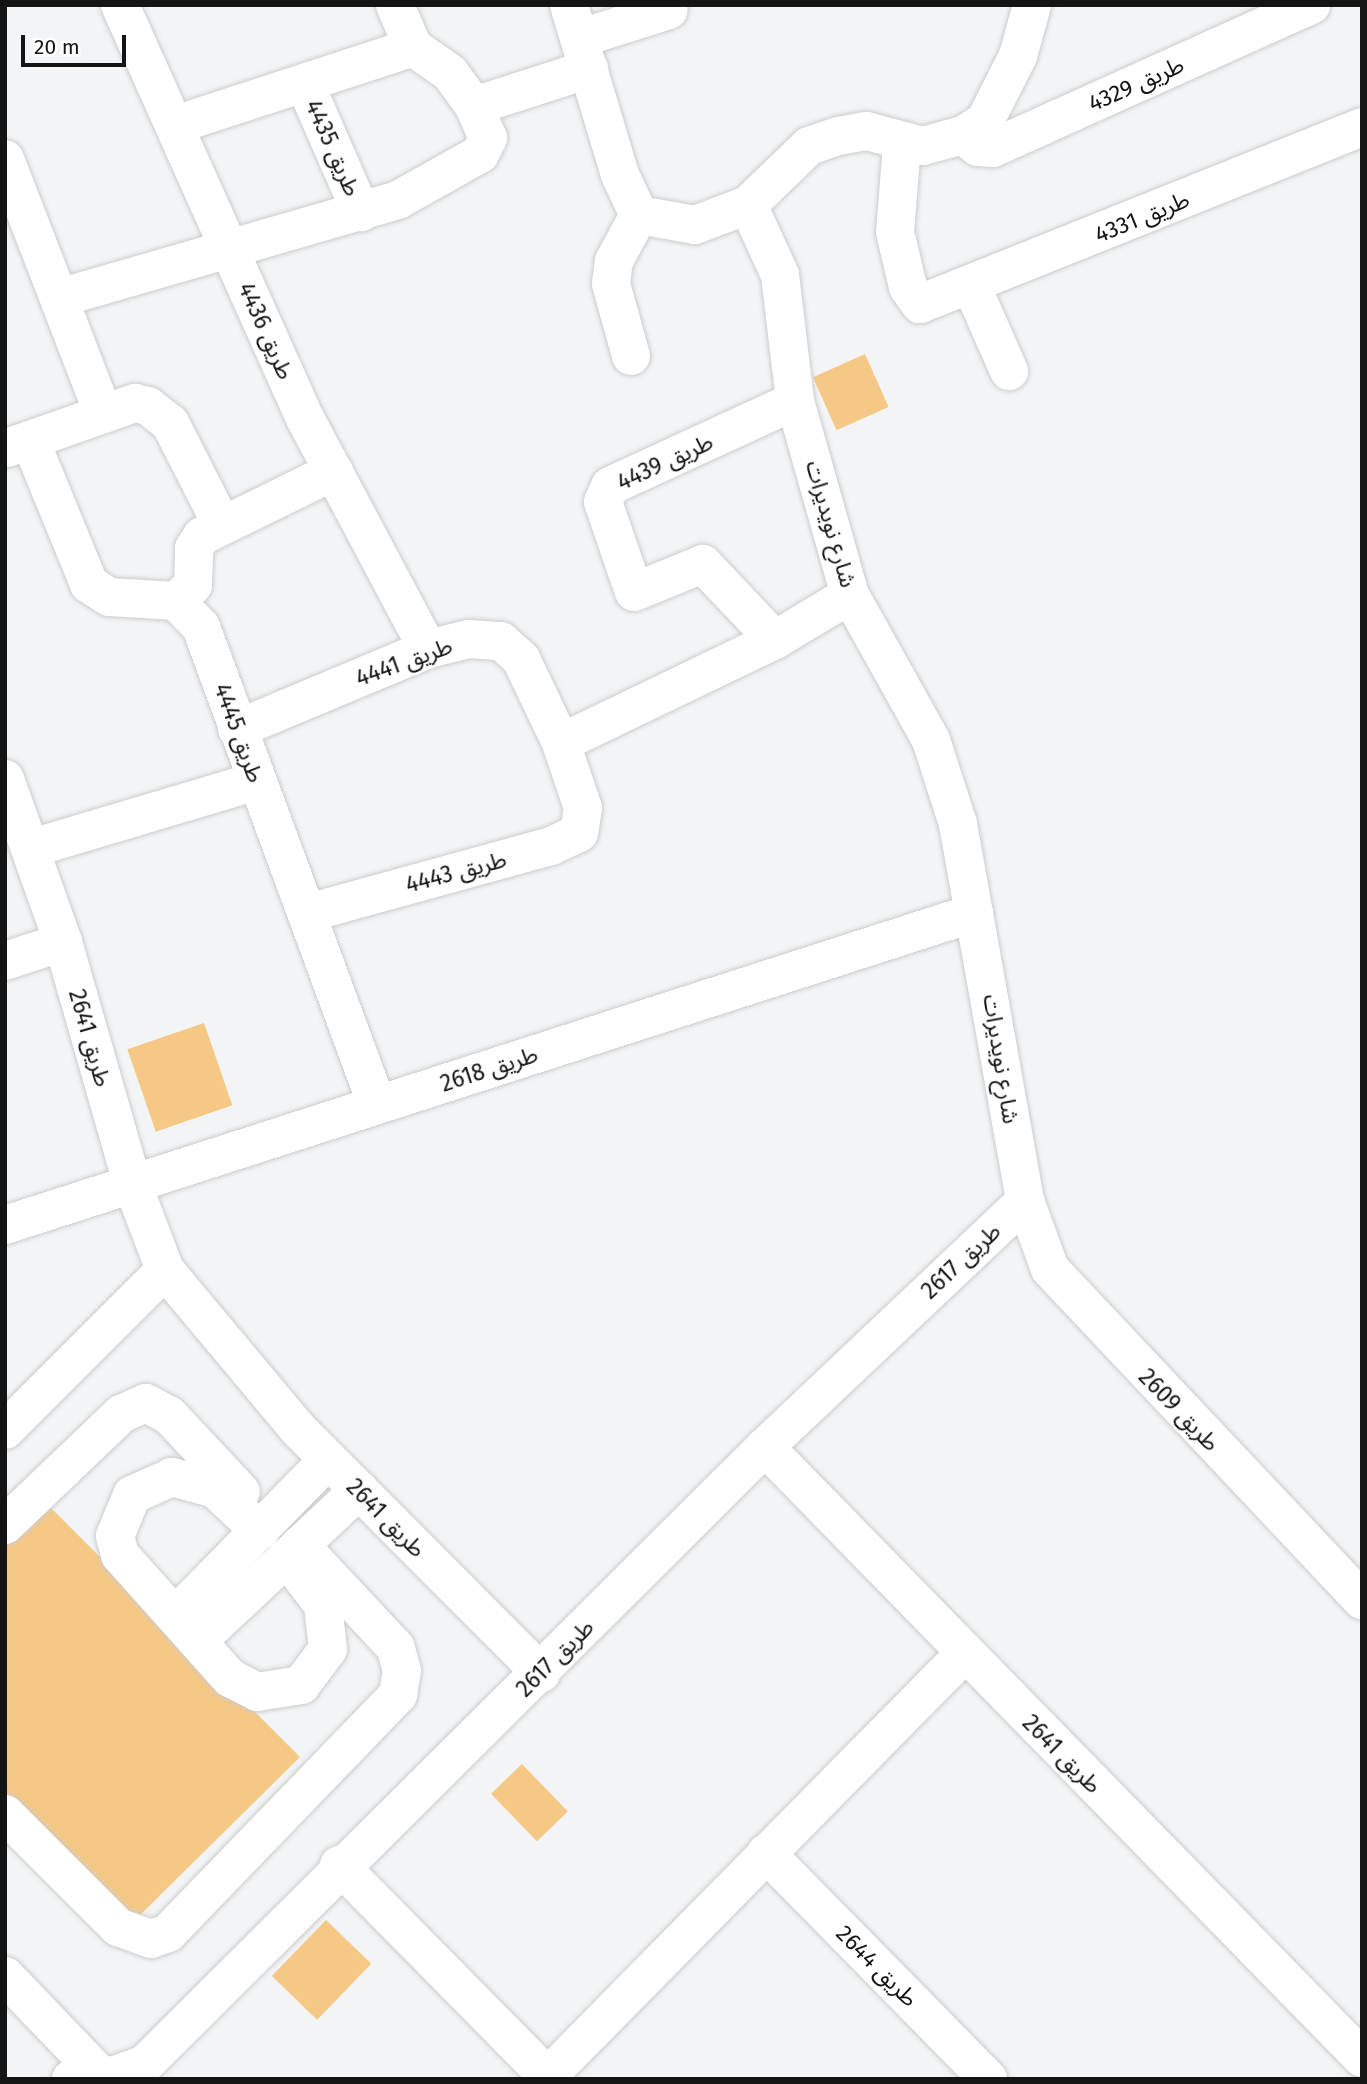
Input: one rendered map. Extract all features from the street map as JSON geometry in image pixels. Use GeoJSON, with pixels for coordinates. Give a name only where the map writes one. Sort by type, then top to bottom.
{"type":"FeatureCollection","features":[{"type":"Feature","properties":{"kind":"street","name":"طريق 4436"},"geometry":{"type":"LineString","coordinates":[[120,5],[229,249],[334,471],[428,649]]}},
{"type":"Feature","properties":{"kind":"street"},"geometry":{"type":"LineString","coordinates":[[59,298],[398,200],[480,154],[488,138],[474,106],[450,73],[413,47],[395,5]]}},
{"type":"Feature","properties":{"kind":"street"},"geometry":{"type":"LineString","coordinates":[[954,139],[985,121],[1018,56],[1032,5]]}},
{"type":"Feature","properties":{"kind":"street","name":"طريق 4329"},"geometry":{"type":"LineString","coordinates":[[748,205],[809,146],[867,131],[902,144],[954,139],[978,148],[993,148],[1311,5]]}},
{"type":"Feature","properties":{"kind":"street"},"geometry":{"type":"LineString","coordinates":[[474,106],[579,38],[669,10]]}},
{"type":"Feature","properties":{"kind":"street"},"geometry":{"type":"LineString","coordinates":[[579,38],[620,175],[639,215]]}},
{"type":"Feature","properties":{"kind":"street"},"geometry":{"type":"LineString","coordinates":[[175,125],[413,47]]}},
{"type":"Feature","properties":{"kind":"street","name":"طريق 4435"},"geometry":{"type":"LineString","coordinates":[[305,83],[361,212]]}},
{"type":"Feature","properties":{"kind":"street","name":"طريق 4331"},"geometry":{"type":"LineString","coordinates":[[902,144],[895,232],[908,287],[920,303],[972,287],[1362,127]]}},
{"type":"Feature","properties":{"kind":"street"},"geometry":{"type":"LineString","coordinates":[[5,159],[103,413]]}},
{"type":"Feature","properties":{"kind":"street"},"geometry":{"type":"LineString","coordinates":[[639,215],[695,225],[748,205]]}},
{"type":"Feature","properties":{"kind":"street","name":"شارع نويديرات"},"geometry":{"type":"LineString","coordinates":[[748,205],[780,275],[795,401],[850,595],[931,740],[958,824],[1026,1200]]}},
{"type":"Feature","properties":{"kind":"street"},"geometry":{"type":"LineString","coordinates":[[631,356],[611,284],[614,261],[639,215]]}},
{"type":"Feature","properties":{"kind":"street"},"geometry":{"type":"LineString","coordinates":[[972,287],[1009,371]]}},
{"type":"Feature","properties":{"kind":"street","name":"طريق 4439"},"geometry":{"type":"LineString","coordinates":[[775,640],[703,565],[634,592],[603,502],[610,486],[795,401]]}},
{"type":"Feature","properties":{"kind":"street"},"geometry":{"type":"LineString","coordinates":[[222,525],[161,412],[135,403],[18,444],[89,584],[109,597],[176,601],[195,578],[197,541],[222,525],[334,471]]}},
{"type":"Feature","properties":{"kind":"street"},"geometry":{"type":"LineString","coordinates":[[561,743],[775,640],[850,595]]}},
{"type":"Feature","properties":{"kind":"street","name":"طريق 4445"},"geometry":{"type":"LineString","coordinates":[[176,601],[201,628],[377,1105]]}},
{"type":"Feature","properties":{"kind":"street","name":"طريق 4441"},"geometry":{"type":"LineString","coordinates":[[237,729],[428,649],[469,639],[501,641],[521,659],[561,743],[583,808]]}},
{"type":"Feature","properties":{"kind":"street","name":"طريق 2641"},"geometry":{"type":"LineString","coordinates":[[5,779],[32,848],[145,1179],[188,1261],[176,1280],[328,1461],[541,1673]]}},
{"type":"Feature","properties":{"kind":"street"},"geometry":{"type":"LineString","coordinates":[[32,848],[257,781]]}},
{"type":"Feature","properties":{"kind":"street","name":"طريق 4443"},"geometry":{"type":"LineString","coordinates":[[307,914],[551,846],[579,833],[583,808]]}},
{"type":"Feature","properties":{"kind":"street","name":"طريق 2618"},"geometry":{"type":"LineString","coordinates":[[5,1225],[974,913]]}},
{"type":"Feature","properties":{"kind":"street"},"geometry":{"type":"LineString","coordinates":[[5,961],[63,942]]}},
{"type":"Feature","properties":{"kind":"street","name":"طريق 2617"},"geometry":{"type":"LineString","coordinates":[[110,2075],[339,1865],[541,1673],[765,1447],[1026,1200]]}},
{"type":"Feature","properties":{"kind":"street","name":"طريق 2609"},"geometry":{"type":"LineString","coordinates":[[1026,1200],[1051,1269],[1073,1299],[1362,1600]]}},
{"type":"Feature","properties":{"kind":"street"},"geometry":{"type":"LineString","coordinates":[[5,1430],[176,1280]]}},
{"type":"Feature","properties":{"kind":"street"},"geometry":{"type":"LineString","coordinates":[[5,1525],[121,1414],[146,1403],[169,1415],[279,1539],[396,1648],[402,1671],[398,1695],[168,1933],[133,1937],[118,1927],[5,1814]]}},
{"type":"Feature","properties":{"kind":"street","name":"طريق 2641"},"geometry":{"type":"LineString","coordinates":[[765,1447],[964,1654],[1362,2058]]}},
{"type":"Feature","properties":{"kind":"street"},"geometry":{"type":"LineString","coordinates":[[279,1539],[328,1461]]}},
{"type":"Feature","properties":{"kind":"street"},"geometry":{"type":"LineString","coordinates":[[157,1479],[201,1482],[279,1539],[314,1593],[330,1634],[313,1676],[272,1693],[230,1678],[120,1555],[115,1536],[132,1495],[157,1479]]}},
{"type":"Feature","properties":{"kind":"street"},"geometry":{"type":"LineString","coordinates":[[191,1624],[279,1539],[359,1490]]}},
{"type":"Feature","properties":{"kind":"street"},"geometry":{"type":"LineString","coordinates":[[339,1865],[549,2078],[766,1853],[964,1654]]}},
{"type":"Feature","properties":{"kind":"street","name":"طريق 2644"},"geometry":{"type":"LineString","coordinates":[[766,1853],[988,2079]]}},
{"type":"Feature","properties":{"kind":"street"},"geometry":{"type":"LineString","coordinates":[[5,1976],[110,2075]]}},
{"type":"Feature","properties":{"kind":"building"},"geometry":{"type":"Polygon","coordinates":[[[865,354],[889,407],[837,430],[813,377],[865,354]]]}},
{"type":"Feature","properties":{"kind":"building"},"geometry":{"type":"Polygon","coordinates":[[[204,1023],[232,1105],[156,1132],[127,1049],[204,1023]]]}},
{"type":"Feature","properties":{"kind":"building"},"geometry":{"type":"Polygon","coordinates":[[[43,1500],[300,1757],[130,1925],[5,1800],[5,1538],[43,1500]]]}},
{"type":"Feature","properties":{"kind":"building"},"geometry":{"type":"Polygon","coordinates":[[[522,1764],[568,1811],[537,1841],[491,1794],[522,1764]]]}},
{"type":"Feature","properties":{"kind":"building"},"geometry":{"type":"Polygon","coordinates":[[[326,1920],[371,1964],[317,2020],[272,1976],[326,1920]]]}}]}
